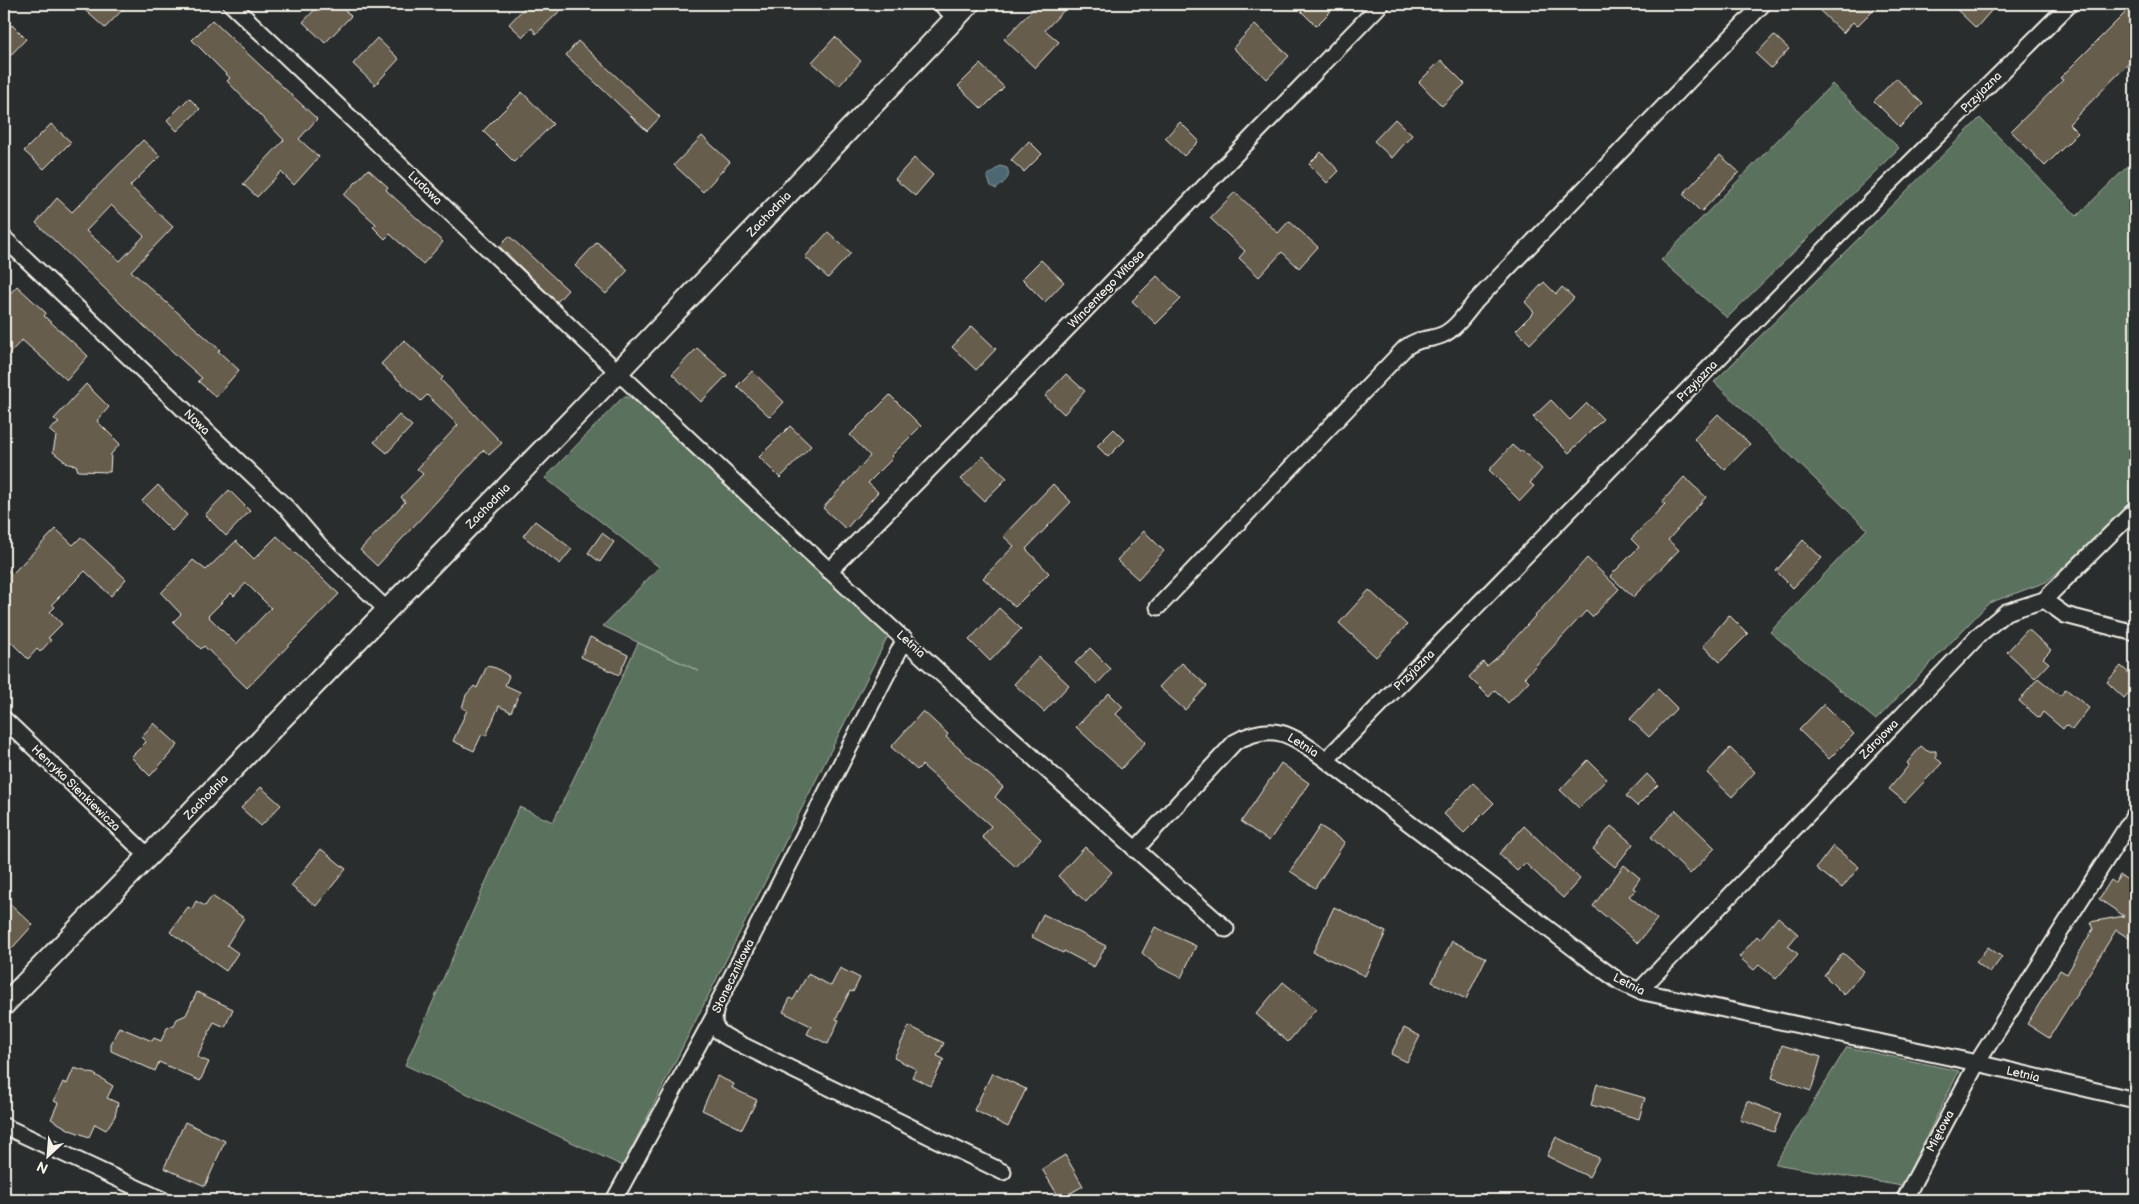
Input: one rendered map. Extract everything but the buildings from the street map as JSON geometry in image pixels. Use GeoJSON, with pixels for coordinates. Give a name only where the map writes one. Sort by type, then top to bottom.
{"type":"FeatureCollection","features":[{"type":"Feature","properties":{"kind":"street","name":"Ludowa"},"geometry":{"type":"LineString","coordinates":[[231,4],[618,372]]}},
{"type":"Feature","properties":{"kind":"street"},"geometry":{"type":"LineString","coordinates":[[942,4],[963,11]]}},
{"type":"Feature","properties":{"kind":"street","name":"Wincentego Witosa"},"geometry":{"type":"LineString","coordinates":[[829,571],[1032,366],[1381,4]]}},
{"type":"Feature","properties":{"kind":"street"},"geometry":{"type":"LineString","coordinates":[[1158,608],[1405,348],[1415,340],[1442,335],[1456,325],[1476,301],[1763,4]]}},
{"type":"Feature","properties":{"kind":"street","name":"Przyjazna"},"geometry":{"type":"LineString","coordinates":[[1326,760],[1880,194],[2070,4]]}},
{"type":"Feature","properties":{"kind":"street","name":"Zachodnia"},"geometry":{"type":"LineString","coordinates":[[4,1005],[618,372],[963,11]]}},
{"type":"Feature","properties":{"kind":"street","name":"Nowa"},"geometry":{"type":"LineString","coordinates":[[4,238],[288,509],[319,544],[388,610]]}},
{"type":"Feature","properties":{"kind":"street","name":"Letnia"},"geometry":{"type":"LineString","coordinates":[[618,372],[829,571],[1135,850],[1235,742],[1250,734],[1266,731],[1280,732],[1296,738],[1576,951],[1620,982],[1638,991],[1977,1063],[2135,1100]]}},
{"type":"Feature","properties":{"kind":"street","name":"Zdrojowa"},"geometry":{"type":"LineString","coordinates":[[1638,991],[1980,634],[2006,612],[2044,600],[2135,510]]}},
{"type":"Feature","properties":{"kind":"street"},"geometry":{"type":"LineString","coordinates":[[2044,600],[2065,615],[2135,633]]}},
{"type":"Feature","properties":{"kind":"street","name":"Słonecznikowa"},"geometry":{"type":"LineString","coordinates":[[905,639],[716,1005],[713,1018],[715,1028],[730,1039],[1003,1172]]}},
{"type":"Feature","properties":{"kind":"street","name":"Henryka Sienkiewicza"},"geometry":{"type":"LineString","coordinates":[[4,719],[149,857]]}},
{"type":"Feature","properties":{"kind":"street","name":"Miętowa"},"geometry":{"type":"LineString","coordinates":[[1904,1200],[1977,1063],[2135,814]]}},
{"type":"Feature","properties":{"kind":"street"},"geometry":{"type":"LineString","coordinates":[[1135,850],[1226,929]]}},
{"type":"Feature","properties":{"kind":"street"},"geometry":{"type":"LineString","coordinates":[[614,1200],[713,1018]]}},
{"type":"Feature","properties":{"kind":"street"},"geometry":{"type":"LineString","coordinates":[[4,1126],[163,1200]]}},
{"type":"Feature","properties":{"kind":"green space"},"geometry":{"type":"Polygon","coordinates":[[[1832,84],[1899,148],[1727,318],[1661,260],[1832,84]]]}},
{"type":"Feature","properties":{"kind":"green space"},"geometry":{"type":"Polygon","coordinates":[[[1980,118],[2077,216],[2135,159],[2135,501],[2105,532],[2046,582],[1989,603],[1876,720],[1770,632],[1867,529],[1714,382],[1980,118]]]}},
{"type":"Feature","properties":{"kind":"green space"},"geometry":{"type":"Polygon","coordinates":[[[623,397],[630,397],[653,418],[666,424],[732,492],[888,636],[623,1166],[405,1065],[519,807],[553,822],[638,643],[699,671],[603,626],[659,567],[545,478],[623,397]]]}},
{"type":"Feature","properties":{"kind":"green space"},"geometry":{"type":"Polygon","coordinates":[[[1847,1047],[1959,1071],[1902,1186],[1775,1164],[1847,1047]]]}},
{"type":"Feature","properties":{"kind":"water"},"geometry":{"type":"Polygon","coordinates":[[[1000,166],[1007,168],[1009,175],[996,189],[991,186],[987,176],[1000,166]]]}}]}
